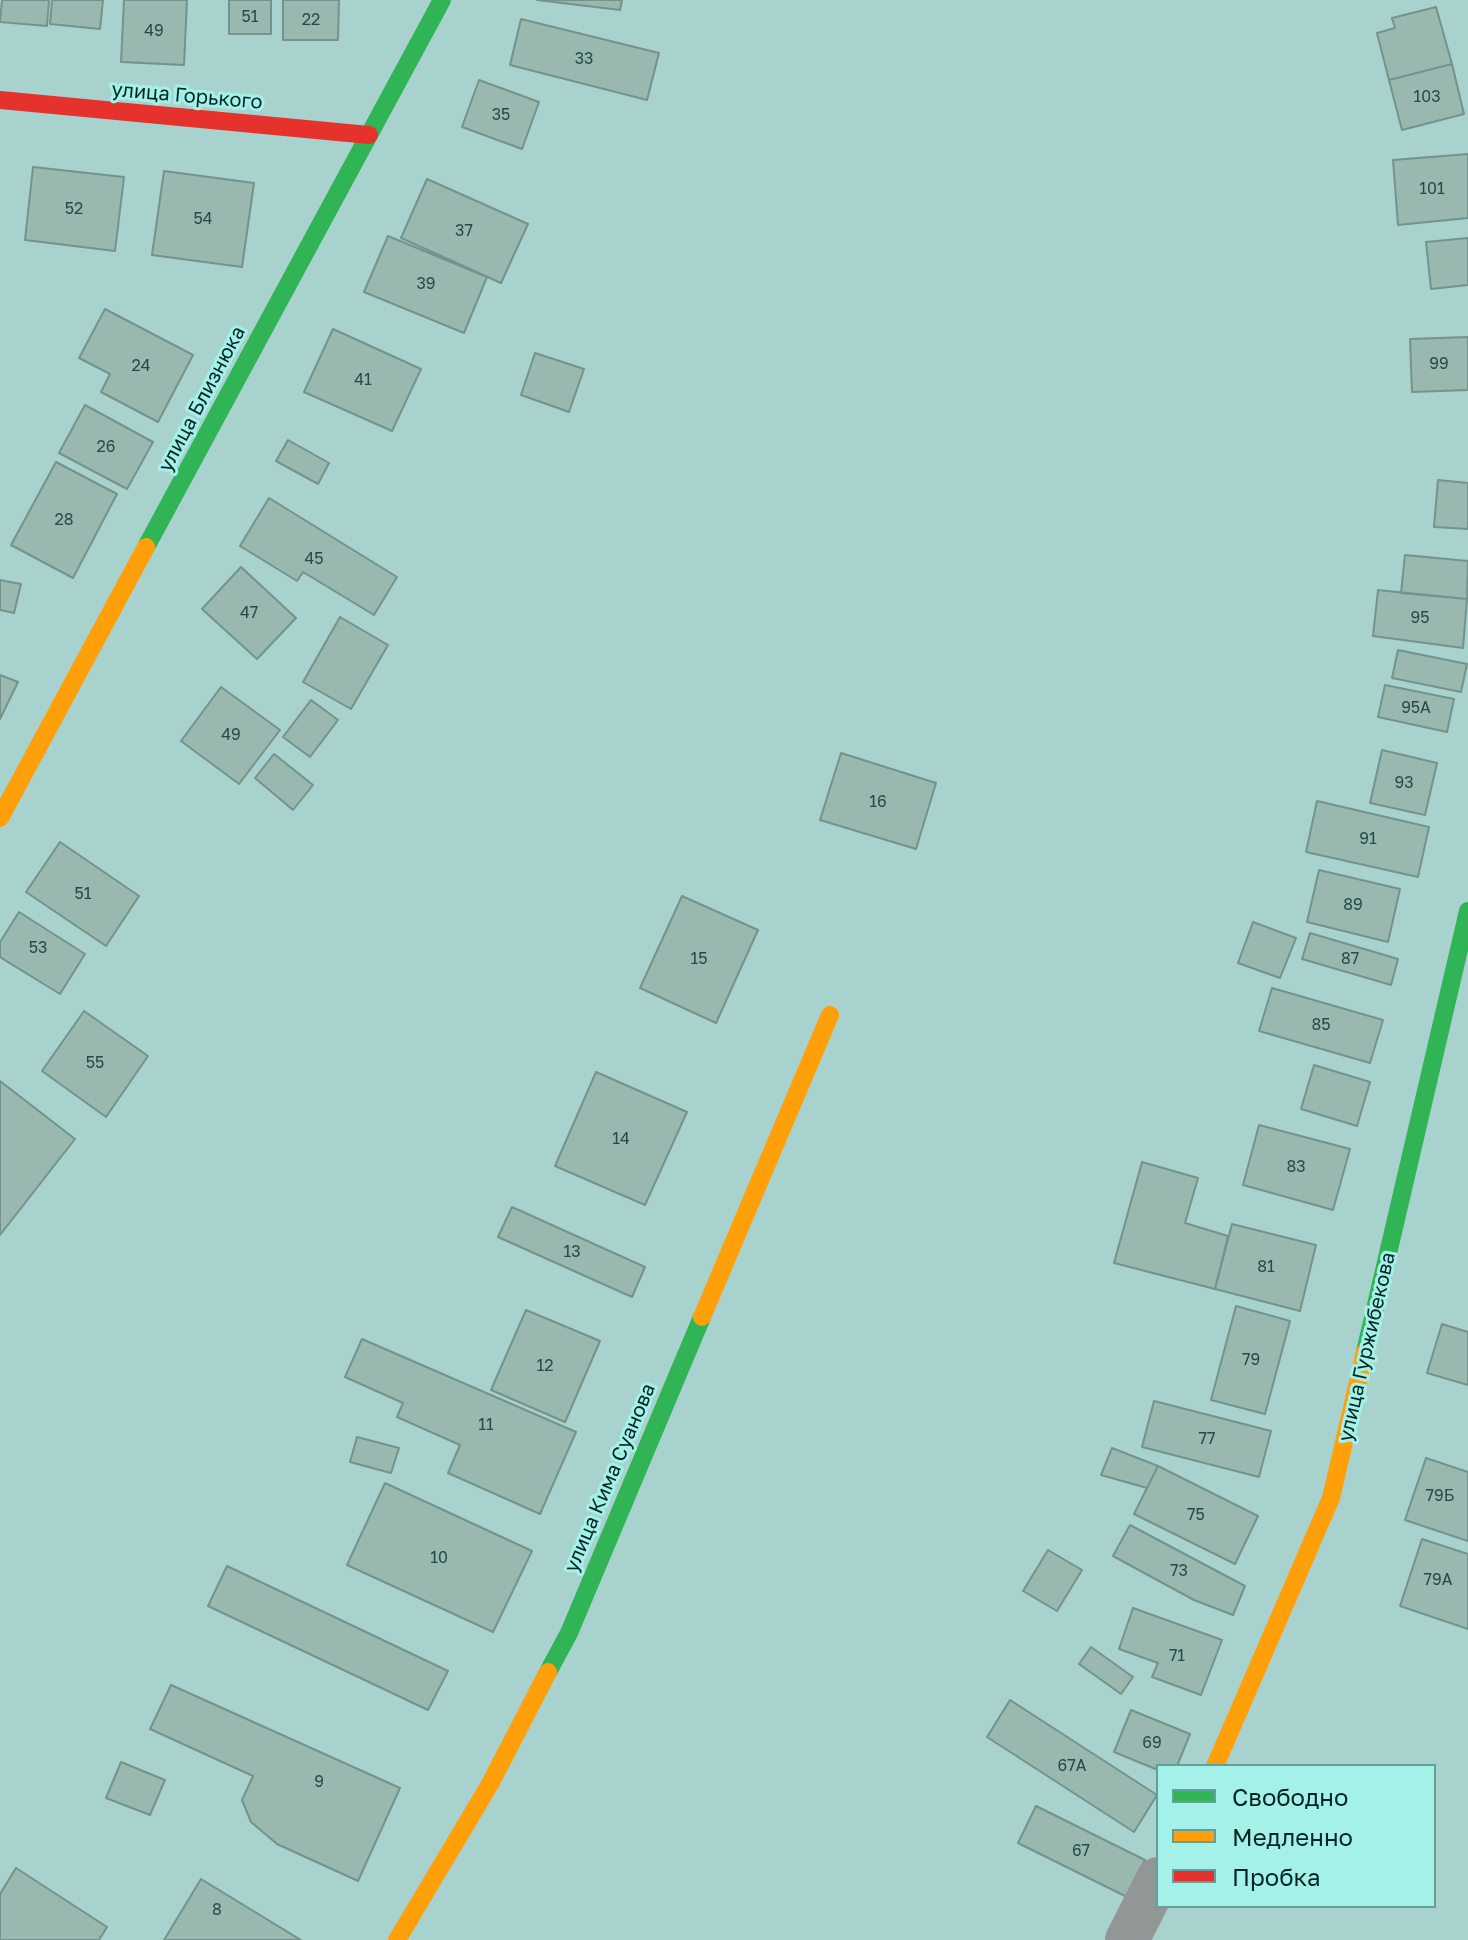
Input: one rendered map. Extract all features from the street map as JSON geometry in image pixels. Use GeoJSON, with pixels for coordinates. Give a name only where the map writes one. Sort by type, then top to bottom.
{"type":"FeatureCollection","features":[{"type":"Feature","properties":{"kind":"street","name":"улица Близнюка"},"geometry":{"type":"LineString","coordinates":[[0,818],[442,0]]}},
{"type":"Feature","properties":{"kind":"street","name":"улица Горького"},"geometry":{"type":"LineString","coordinates":[[0,100],[369,135]]}},
{"type":"Feature","properties":{"kind":"street","name":"улица Гуржибекова"},"geometry":{"type":"LineString","coordinates":[[1216,1764],[1331,1498],[1468,911]]}},
{"type":"Feature","properties":{"kind":"street","name":"улица Кима Суанова"},"geometry":{"type":"LineString","coordinates":[[397,1940],[490,1784],[569,1633],[830,1015]]}},
{"type":"Feature","properties":{"kind":"street"},"geometry":{"type":"LineString","coordinates":[[1127,1940],[1156,1883]]}},
{"type":"Feature","properties":{"kind":"building"},"geometry":{"type":"Polygon","coordinates":[[[2,0],[49,0],[47,26],[0,22],[2,0]]]}},
{"type":"Feature","properties":{"kind":"building"},"geometry":{"type":"Polygon","coordinates":[[[52,0],[103,0],[100,29],[50,24],[52,0]]]}},
{"type":"Feature","properties":{"kind":"building"},"geometry":{"type":"Polygon","coordinates":[[[124,0],[187,0],[184,65],[121,62],[124,0]]]}},
{"type":"Feature","properties":{"kind":"building"},"geometry":{"type":"Polygon","coordinates":[[[229,0],[271,0],[271,34],[229,34],[229,0]]]}},
{"type":"Feature","properties":{"kind":"building"},"geometry":{"type":"Polygon","coordinates":[[[283,0],[339,0],[338,40],[283,40],[283,0]]]}},
{"type":"Feature","properties":{"kind":"building"},"geometry":{"type":"Polygon","coordinates":[[[537,0],[622,0],[620,10],[537,0]]]}},
{"type":"Feature","properties":{"kind":"building"},"geometry":{"type":"Polygon","coordinates":[[[1436,7],[1452,64],[1389,80],[1377,33],[1395,28],[1392,18],[1436,7]]]}},
{"type":"Feature","properties":{"kind":"building"},"geometry":{"type":"Polygon","coordinates":[[[521,19],[659,53],[647,100],[510,65],[521,19]]]}},
{"type":"Feature","properties":{"kind":"building"},"geometry":{"type":"Polygon","coordinates":[[[1452,64],[1464,114],[1402,130],[1389,80],[1452,64]]]}},
{"type":"Feature","properties":{"kind":"building"},"geometry":{"type":"Polygon","coordinates":[[[479,80],[539,102],[522,149],[462,127],[479,80]]]}},
{"type":"Feature","properties":{"kind":"building"},"geometry":{"type":"Polygon","coordinates":[[[1468,154],[1468,218],[1398,225],[1393,160],[1468,154]]]}},
{"type":"Feature","properties":{"kind":"building"},"geometry":{"type":"Polygon","coordinates":[[[33,167],[124,177],[115,251],[25,240],[33,167]]]}},
{"type":"Feature","properties":{"kind":"building"},"geometry":{"type":"Polygon","coordinates":[[[164,171],[254,183],[242,267],[152,255],[164,171]]]}},
{"type":"Feature","properties":{"kind":"building"},"geometry":{"type":"Polygon","coordinates":[[[427,179],[528,224],[501,283],[401,238],[427,179]]]}},
{"type":"Feature","properties":{"kind":"building"},"geometry":{"type":"Polygon","coordinates":[[[388,236],[487,277],[464,333],[364,292],[388,236]]]}},
{"type":"Feature","properties":{"kind":"building"},"geometry":{"type":"Polygon","coordinates":[[[1468,238],[1468,285],[1431,289],[1426,242],[1468,238]]]}},
{"type":"Feature","properties":{"kind":"building"},"geometry":{"type":"Polygon","coordinates":[[[105,309],[193,355],[158,422],[101,392],[110,374],[79,358],[105,309]]]}},
{"type":"Feature","properties":{"kind":"building"},"geometry":{"type":"Polygon","coordinates":[[[333,329],[421,369],[392,431],[304,392],[333,329]]]}},
{"type":"Feature","properties":{"kind":"building"},"geometry":{"type":"Polygon","coordinates":[[[1468,337],[1468,390],[1412,392],[1410,339],[1468,337]]]}},
{"type":"Feature","properties":{"kind":"building"},"geometry":{"type":"Polygon","coordinates":[[[535,353],[584,369],[569,412],[521,395],[535,353]]]}},
{"type":"Feature","properties":{"kind":"building"},"geometry":{"type":"Polygon","coordinates":[[[85,405],[153,442],[127,489],[59,453],[85,405]]]}},
{"type":"Feature","properties":{"kind":"building"},"geometry":{"type":"Polygon","coordinates":[[[288,440],[329,463],[318,484],[276,461],[288,440]]]}},
{"type":"Feature","properties":{"kind":"building"},"geometry":{"type":"Polygon","coordinates":[[[56,462],[117,494],[73,578],[11,545],[56,462]]]}},
{"type":"Feature","properties":{"kind":"building"},"geometry":{"type":"Polygon","coordinates":[[[1438,480],[1468,483],[1468,529],[1434,527],[1438,480]]]}},
{"type":"Feature","properties":{"kind":"building"},"geometry":{"type":"Polygon","coordinates":[[[269,498],[397,577],[374,615],[303,572],[297,581],[240,546],[269,498]]]}},
{"type":"Feature","properties":{"kind":"building"},"geometry":{"type":"Polygon","coordinates":[[[1405,555],[1468,561],[1467,599],[1401,593],[1405,555]]]}},
{"type":"Feature","properties":{"kind":"building"},"geometry":{"type":"Polygon","coordinates":[[[241,567],[296,618],[257,659],[202,609],[241,567]]]}},
{"type":"Feature","properties":{"kind":"building"},"geometry":{"type":"Polygon","coordinates":[[[0,580],[21,584],[14,613],[0,610],[0,580]]]}},
{"type":"Feature","properties":{"kind":"building"},"geometry":{"type":"Polygon","coordinates":[[[1378,590],[1467,599],[1463,648],[1373,636],[1378,590]]]}},
{"type":"Feature","properties":{"kind":"building"},"geometry":{"type":"Polygon","coordinates":[[[340,617],[388,645],[351,709],[303,682],[340,617]]]}},
{"type":"Feature","properties":{"kind":"building"},"geometry":{"type":"Polygon","coordinates":[[[1398,650],[1467,664],[1461,692],[1392,678],[1398,650]]]}},
{"type":"Feature","properties":{"kind":"building"},"geometry":{"type":"Polygon","coordinates":[[[0,675],[18,682],[0,719],[0,675]]]}},
{"type":"Feature","properties":{"kind":"building"},"geometry":{"type":"Polygon","coordinates":[[[1385,685],[1454,699],[1447,732],[1378,717],[1385,685]]]}},
{"type":"Feature","properties":{"kind":"building"},"geometry":{"type":"Polygon","coordinates":[[[221,687],[280,730],[239,784],[181,741],[221,687]]]}},
{"type":"Feature","properties":{"kind":"building"},"geometry":{"type":"Polygon","coordinates":[[[311,700],[338,720],[310,757],[283,737],[311,700]]]}},
{"type":"Feature","properties":{"kind":"building"},"geometry":{"type":"Polygon","coordinates":[[[1382,750],[1437,763],[1425,815],[1370,803],[1382,750]]]}},
{"type":"Feature","properties":{"kind":"building"},"geometry":{"type":"Polygon","coordinates":[[[841,753],[936,783],[916,849],[820,820],[841,753]]]}},
{"type":"Feature","properties":{"kind":"building"},"geometry":{"type":"Polygon","coordinates":[[[274,754],[313,785],[293,810],[255,778],[274,754]]]}},
{"type":"Feature","properties":{"kind":"building"},"geometry":{"type":"Polygon","coordinates":[[[1317,801],[1429,827],[1418,877],[1306,852],[1317,801]]]}},
{"type":"Feature","properties":{"kind":"building"},"geometry":{"type":"Polygon","coordinates":[[[60,842],[139,896],[106,946],[26,892],[60,842]]]}},
{"type":"Feature","properties":{"kind":"building"},"geometry":{"type":"Polygon","coordinates":[[[1319,870],[1400,889],[1388,942],[1307,922],[1319,870]]]}},
{"type":"Feature","properties":{"kind":"building"},"geometry":{"type":"Polygon","coordinates":[[[682,896],[758,930],[716,1023],[640,988],[682,896]]]}},
{"type":"Feature","properties":{"kind":"building"},"geometry":{"type":"Polygon","coordinates":[[[19,912],[85,954],[60,994],[0,957],[0,942],[19,912]]]}},
{"type":"Feature","properties":{"kind":"building"},"geometry":{"type":"Polygon","coordinates":[[[1253,922],[1296,938],[1280,978],[1238,963],[1253,922]]]}},
{"type":"Feature","properties":{"kind":"building"},"geometry":{"type":"Polygon","coordinates":[[[1310,933],[1398,959],[1391,985],[1302,959],[1310,933]]]}},
{"type":"Feature","properties":{"kind":"building"},"geometry":{"type":"Polygon","coordinates":[[[1272,988],[1383,1020],[1370,1063],[1259,1031],[1272,988]]]}},
{"type":"Feature","properties":{"kind":"building"},"geometry":{"type":"Polygon","coordinates":[[[84,1011],[148,1056],[106,1117],[42,1071],[84,1011]]]}},
{"type":"Feature","properties":{"kind":"building"},"geometry":{"type":"Polygon","coordinates":[[[1314,1065],[1370,1082],[1357,1126],[1301,1109],[1314,1065]]]}},
{"type":"Feature","properties":{"kind":"building"},"geometry":{"type":"Polygon","coordinates":[[[596,1072],[687,1112],[645,1205],[555,1166],[596,1072]]]}},
{"type":"Feature","properties":{"kind":"building"},"geometry":{"type":"Polygon","coordinates":[[[0,1081],[75,1139],[0,1235],[0,1081]]]}},
{"type":"Feature","properties":{"kind":"building"},"geometry":{"type":"Polygon","coordinates":[[[1259,1125],[1350,1149],[1333,1210],[1243,1185],[1259,1125]]]}},
{"type":"Feature","properties":{"kind":"building"},"geometry":{"type":"Polygon","coordinates":[[[1142,1162],[1198,1178],[1185,1223],[1228,1236],[1215,1289],[1114,1263],[1142,1162]]]}},
{"type":"Feature","properties":{"kind":"building"},"geometry":{"type":"Polygon","coordinates":[[[512,1207],[645,1267],[632,1297],[498,1237],[512,1207]]]}},
{"type":"Feature","properties":{"kind":"building"},"geometry":{"type":"Polygon","coordinates":[[[1232,1224],[1316,1245],[1300,1311],[1215,1289],[1232,1224]]]}},
{"type":"Feature","properties":{"kind":"building"},"geometry":{"type":"Polygon","coordinates":[[[1236,1306],[1290,1321],[1265,1414],[1211,1400],[1236,1306]]]}},
{"type":"Feature","properties":{"kind":"building"},"geometry":{"type":"Polygon","coordinates":[[[526,1310],[600,1341],[565,1422],[491,1390],[526,1310]]]}},
{"type":"Feature","properties":{"kind":"building"},"geometry":{"type":"Polygon","coordinates":[[[1442,1324],[1468,1332],[1468,1385],[1427,1373],[1442,1324]]]}},
{"type":"Feature","properties":{"kind":"building"},"geometry":{"type":"Polygon","coordinates":[[[362,1339],[576,1432],[540,1514],[448,1473],[460,1445],[397,1417],[403,1403],[345,1377],[362,1339]]]}},
{"type":"Feature","properties":{"kind":"building"},"geometry":{"type":"Polygon","coordinates":[[[1154,1401],[1271,1431],[1259,1477],[1142,1447],[1154,1401]]]}},
{"type":"Feature","properties":{"kind":"building"},"geometry":{"type":"Polygon","coordinates":[[[357,1437],[399,1448],[391,1473],[350,1462],[357,1437]]]}},
{"type":"Feature","properties":{"kind":"building"},"geometry":{"type":"Polygon","coordinates":[[[1112,1448],[1158,1466],[1147,1488],[1101,1475],[1112,1448]]]}},
{"type":"Feature","properties":{"kind":"building"},"geometry":{"type":"Polygon","coordinates":[[[1426,1458],[1468,1472],[1468,1541],[1405,1520],[1426,1458]]]}},
{"type":"Feature","properties":{"kind":"building"},"geometry":{"type":"Polygon","coordinates":[[[1158,1466],[1258,1516],[1235,1564],[1134,1514],[1158,1466]]]}},
{"type":"Feature","properties":{"kind":"building"},"geometry":{"type":"Polygon","coordinates":[[[385,1483],[532,1551],[493,1632],[347,1565],[385,1483]]]}},
{"type":"Feature","properties":{"kind":"building"},"geometry":{"type":"Polygon","coordinates":[[[1130,1525],[1245,1586],[1233,1615],[1194,1600],[1113,1556],[1130,1525]]]}},
{"type":"Feature","properties":{"kind":"building"},"geometry":{"type":"Polygon","coordinates":[[[1422,1539],[1468,1554],[1468,1629],[1400,1606],[1422,1539]]]}},
{"type":"Feature","properties":{"kind":"building"},"geometry":{"type":"Polygon","coordinates":[[[1048,1550],[1082,1570],[1057,1611],[1023,1591],[1048,1550]]]}},
{"type":"Feature","properties":{"kind":"building"},"geometry":{"type":"Polygon","coordinates":[[[227,1566],[448,1671],[428,1710],[208,1606],[227,1566]]]}},
{"type":"Feature","properties":{"kind":"building"},"geometry":{"type":"Polygon","coordinates":[[[1133,1608],[1222,1640],[1201,1695],[1152,1677],[1158,1663],[1119,1649],[1133,1608]]]}},
{"type":"Feature","properties":{"kind":"building"},"geometry":{"type":"Polygon","coordinates":[[[1091,1647],[1133,1677],[1121,1694],[1079,1664],[1091,1647]]]}},
{"type":"Feature","properties":{"kind":"building"},"geometry":{"type":"Polygon","coordinates":[[[171,1685],[400,1788],[358,1881],[277,1844],[251,1822],[242,1800],[253,1776],[150,1729],[171,1685]]]}},
{"type":"Feature","properties":{"kind":"building"},"geometry":{"type":"Polygon","coordinates":[[[1010,1700],[1156,1797],[1134,1832],[987,1737],[1010,1700]]]}},
{"type":"Feature","properties":{"kind":"building"},"geometry":{"type":"Polygon","coordinates":[[[1131,1710],[1190,1734],[1178,1764],[1156,1764],[1156,1769],[1114,1752],[1131,1710]]]}},
{"type":"Feature","properties":{"kind":"building"},"geometry":{"type":"Polygon","coordinates":[[[121,1762],[165,1780],[150,1815],[106,1798],[121,1762]]]}},
{"type":"Feature","properties":{"kind":"building"},"geometry":{"type":"Polygon","coordinates":[[[1036,1806],[1145,1860],[1127,1897],[1018,1843],[1036,1806]]]}},
{"type":"Feature","properties":{"kind":"building"},"geometry":{"type":"Polygon","coordinates":[[[16,1868],[107,1927],[99,1940],[0,1940],[0,1894],[16,1868]]]}},
{"type":"Feature","properties":{"kind":"building"},"geometry":{"type":"Polygon","coordinates":[[[201,1879],[301,1940],[164,1940],[201,1879]]]}},
{"type":"Feature","properties":{"kind":"traffic: fast"},"geometry":{"type":"LineString","coordinates":[[146,547],[442,0]]}},
{"type":"Feature","properties":{"kind":"traffic: fast"},"geometry":{"type":"LineString","coordinates":[[1365,1352],[1468,911]]}},
{"type":"Feature","properties":{"kind":"traffic: fast"},"geometry":{"type":"LineString","coordinates":[[548,1672],[569,1633],[702,1317]]}},
{"type":"Feature","properties":{"kind":"traffic: slow"},"geometry":{"type":"LineString","coordinates":[[0,818],[146,547]]}},
{"type":"Feature","properties":{"kind":"traffic: slow"},"geometry":{"type":"LineString","coordinates":[[702,1317],[830,1015]]}},
{"type":"Feature","properties":{"kind":"traffic: slow"},"geometry":{"type":"LineString","coordinates":[[1216,1764],[1331,1498],[1365,1352]]}},
{"type":"Feature","properties":{"kind":"traffic: slow"},"geometry":{"type":"LineString","coordinates":[[397,1940],[490,1784],[548,1672]]}},
{"type":"Feature","properties":{"kind":"traffic: jam"},"geometry":{"type":"LineString","coordinates":[[0,100],[369,135]]}}]}
